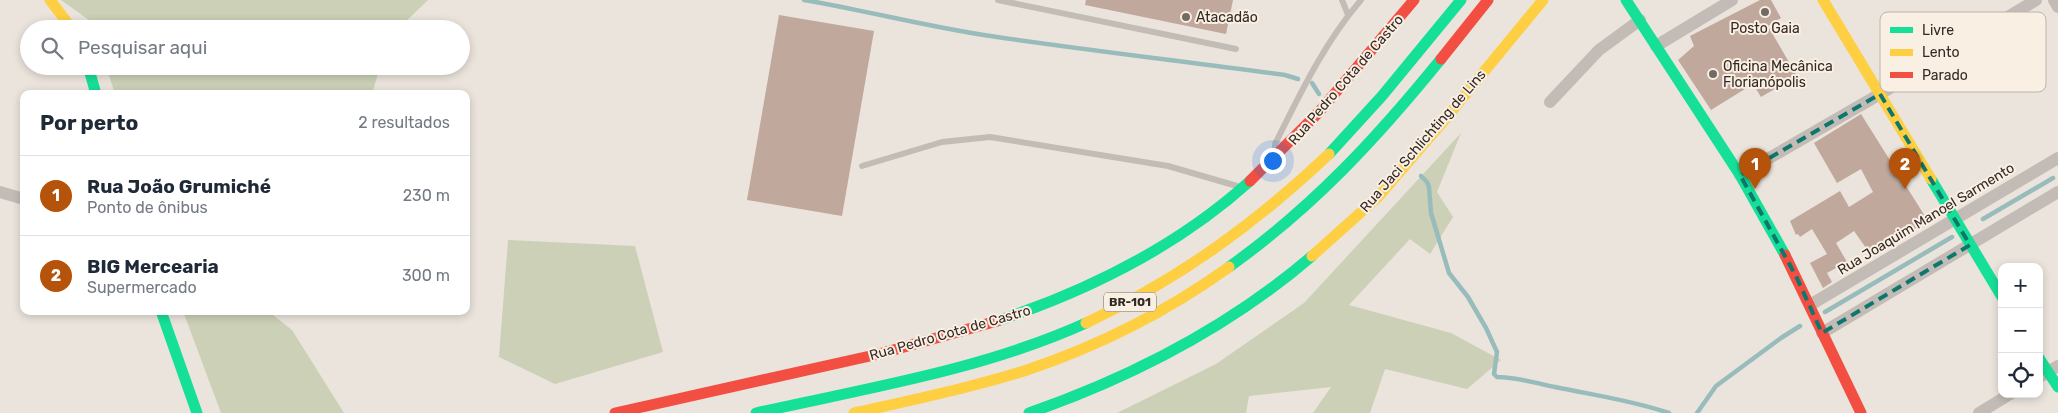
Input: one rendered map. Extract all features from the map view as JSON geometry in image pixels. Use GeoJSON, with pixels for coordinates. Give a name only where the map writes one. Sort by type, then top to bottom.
{"type":"FeatureCollection","features":[{"type":"Feature","properties":{"kind":"main road"},"geometry":{"type":"LineString","coordinates":[[50,0],[65,20]]}},
{"type":"Feature","properties":{"kind":"main road","name":"Rua Pedro Cota de Castro"},"geometry":{"type":"LineString","coordinates":[[615,413],[774,379],[915,345],[979,327],[1032,309],[1129,267],[1163,247],[1211,214],[1274,161],[1334,98],[1414,0]]}},
{"type":"Feature","properties":{"kind":"main road","name":"BR-101"},"geometry":{"type":"LineString","coordinates":[[756,413],[990,358],[1044,340],[1100,318],[1149,292],[1213,252],[1287,194],[1332,151],[1370,110],[1461,0]]}},
{"type":"Feature","properties":{"kind":"main road","name":"BR-101"},"geometry":{"type":"LineString","coordinates":[[854,413],[988,382],[1058,358],[1126,328],[1203,284],[1249,252],[1322,192],[1382,129],[1488,0]]}},
{"type":"Feature","properties":{"kind":"main road","name":"Rua Jaci Schlichting de Lins"},"geometry":{"type":"LineString","coordinates":[[1029,413],[1064,402],[1113,382],[1180,349],[1238,314],[1312,258],[1384,191],[1543,0]]}},
{"type":"Feature","properties":{"kind":"main road"},"geometry":{"type":"LineString","coordinates":[[1626,0],[1740,176],[1769,226],[1810,305],[1861,413]]}},
{"type":"Feature","properties":{"kind":"main road"},"geometry":{"type":"LineString","coordinates":[[1823,0],[1998,290]]}},
{"type":"Feature","properties":{"kind":"main road"},"geometry":{"type":"LineString","coordinates":[[91,75],[95,90]]}},
{"type":"Feature","properties":{"kind":"main road"},"geometry":{"type":"LineString","coordinates":[[162,315],[197,413]]}},
{"type":"Feature","properties":{"kind":"main road"},"geometry":{"type":"LineString","coordinates":[[2048,372],[2058,387]]}},
{"type":"Feature","properties":{"kind":"street"},"geometry":{"type":"LineString","coordinates":[[1656,46],[1732,0]]}},
{"type":"Feature","properties":{"kind":"street"},"geometry":{"type":"LineString","coordinates":[[2016,12],[2036,0]]}},
{"type":"Feature","properties":{"kind":"street"},"geometry":{"type":"LineString","coordinates":[[2054,0],[2058,7]]}},
{"type":"Feature","properties":{"kind":"street"},"geometry":{"type":"LineString","coordinates":[[1550,102],[1599,50],[1640,20]]}},
{"type":"Feature","properties":{"kind":"street"},"geometry":{"type":"LineString","coordinates":[[1740,176],[1883,92]]}},
{"type":"Feature","properties":{"kind":"street","name":"Rua Joaquim Manoel Sarmento"},"geometry":{"type":"LineString","coordinates":[[1810,305],[2057,161]]}},
{"type":"Feature","properties":{"kind":"street"},"geometry":{"type":"LineString","coordinates":[[0,192],[20,198]]}},
{"type":"Feature","properties":{"kind":"street"},"geometry":{"type":"LineString","coordinates":[[1822,333],[2058,192]]}},
{"type":"Feature","properties":{"kind":"street"},"geometry":{"type":"LineString","coordinates":[[1979,413],[2003,398]]}},
{"type":"Feature","properties":{"kind":"lane"},"geometry":{"type":"LineString","coordinates":[[998,0],[1236,49]]}},
{"type":"Feature","properties":{"kind":"lane"},"geometry":{"type":"LineString","coordinates":[[1342,0],[1348,15]]}},
{"type":"Feature","properties":{"kind":"lane"},"geometry":{"type":"LineString","coordinates":[[1274,161],[1275,144],[1301,91],[1324,51],[1348,15],[1361,0]]}},
{"type":"Feature","properties":{"kind":"lane"},"geometry":{"type":"LineString","coordinates":[[862,166],[942,142],[990,136],[1168,166],[1243,188]]}},
{"type":"Feature","properties":{"kind":"highlighted area"},"geometry":{"type":"Polygon","coordinates":[[[1880,94],[1970,245],[1822,333],[1796,276],[1740,175],[1880,94]]]}},
{"type":"Feature","properties":{"kind":"green space"},"geometry":{"type":"Polygon","coordinates":[[[61,0],[428,0],[407,20],[89,20],[61,0]]]}},
{"type":"Feature","properties":{"kind":"green space"},"geometry":{"type":"Polygon","coordinates":[[[109,75],[377,75],[373,90],[114,90],[109,75]]]}},
{"type":"Feature","properties":{"kind":"green space"},"geometry":{"type":"Polygon","coordinates":[[[1461,133],[1437,192],[1453,217],[1430,254],[1410,239],[1349,305],[1451,333],[1501,360],[1467,389],[1385,369],[1370,413],[1313,413],[1331,387],[1249,396],[1246,413],[1117,413],[1216,364],[1304,303],[1461,133]]]}},
{"type":"Feature","properties":{"kind":"green space"},"geometry":{"type":"Polygon","coordinates":[[[508,240],[635,246],[663,352],[555,384],[499,357],[508,240]]]}},
{"type":"Feature","properties":{"kind":"green space"},"geometry":{"type":"Polygon","coordinates":[[[184,315],[273,315],[292,330],[344,413],[221,413],[184,315]]]}},
{"type":"Feature","properties":{"kind":"building","name":"Atacadão"},"geometry":{"type":"Polygon","coordinates":[[[1086,0],[1233,0],[1226,34],[1085,5],[1086,0]]]}},
{"type":"Feature","properties":{"kind":"building"},"geometry":{"type":"Polygon","coordinates":[[[1760,0],[1771,0],[1781,18],[1768,26],[1797,76],[1761,97],[1753,84],[1711,110],[1678,60],[1694,46],[1690,36],[1760,0]]]}},
{"type":"Feature","properties":{"kind":"building"},"geometry":{"type":"Polygon","coordinates":[[[779,15],[874,31],[842,216],[747,200],[779,15]]]}},
{"type":"Feature","properties":{"kind":"building"},"geometry":{"type":"Polygon","coordinates":[[[1861,114],[1928,221],[1871,255],[1854,231],[1836,243],[1847,262],[1827,273],[1832,282],[1823,288],[1810,263],[1827,254],[1812,229],[1800,237],[1798,234],[1796,235],[1790,221],[1840,191],[1849,207],[1873,192],[1861,169],[1837,183],[1814,143],[1861,114]]]}},
{"type":"Feature","properties":{"kind":"waterway"},"geometry":{"type":"LineString","coordinates":[[804,0],[973,33],[1285,75],[1298,79]]}},
{"type":"Feature","properties":{"kind":"waterway"},"geometry":{"type":"LineString","coordinates":[[1312,83],[1319,94]]}},
{"type":"Feature","properties":{"kind":"waterway"},"geometry":{"type":"LineString","coordinates":[[1421,176],[1429,187],[1431,213],[1449,273],[1468,297],[1497,352],[1494,374],[1497,377],[1519,379],[1612,398],[1669,413]]}},
{"type":"Feature","properties":{"kind":"waterway"},"geometry":{"type":"LineString","coordinates":[[1983,219],[2053,178]]}},
{"type":"Feature","properties":{"kind":"waterway"},"geometry":{"type":"LineString","coordinates":[[1825,312],[1952,237]]}},
{"type":"Feature","properties":{"kind":"waterway"},"geometry":{"type":"LineString","coordinates":[[1697,413],[1716,386],[1800,326]]}},
{"type":"Feature","properties":{"kind":"traffic: fast"},"geometry":{"type":"LineString","coordinates":[[1329,154],[1382,96],[1461,0]]}},
{"type":"Feature","properties":{"kind":"traffic: fast"},"geometry":{"type":"LineString","coordinates":[[1626,0],[1740,175],[1785,255]]}},
{"type":"Feature","properties":{"kind":"traffic: fast"},"geometry":{"type":"LineString","coordinates":[[1229,267],[1260,244],[1316,196],[1368,144],[1441,59]]}},
{"type":"Feature","properties":{"kind":"traffic: fast"},"geometry":{"type":"LineString","coordinates":[[91,75],[95,90]]}},
{"type":"Feature","properties":{"kind":"traffic: fast"},"geometry":{"type":"LineString","coordinates":[[1931,179],[1998,290]]}},
{"type":"Feature","properties":{"kind":"traffic: fast"},"geometry":{"type":"LineString","coordinates":[[997,321],[1066,295],[1131,264],[1193,226],[1250,181]]}},
{"type":"Feature","properties":{"kind":"traffic: fast"},"geometry":{"type":"LineString","coordinates":[[1029,413],[1105,383],[1178,348],[1247,306],[1312,256]]}},
{"type":"Feature","properties":{"kind":"traffic: fast"},"geometry":{"type":"LineString","coordinates":[[162,315],[197,413]]}},
{"type":"Feature","properties":{"kind":"traffic: fast"},"geometry":{"type":"LineString","coordinates":[[756,413],[965,366],[1047,339],[1086,323]]}},
{"type":"Feature","properties":{"kind":"traffic: fast"},"geometry":{"type":"LineString","coordinates":[[2043,364],[2058,387]]}},
{"type":"Feature","properties":{"kind":"traffic: slow"},"geometry":{"type":"LineString","coordinates":[[50,0],[65,20]]}},
{"type":"Feature","properties":{"kind":"traffic: slow"},"geometry":{"type":"LineString","coordinates":[[1312,256],[1378,197],[1543,0]]}},
{"type":"Feature","properties":{"kind":"traffic: slow"},"geometry":{"type":"LineString","coordinates":[[1823,0],[1931,179]]}},
{"type":"Feature","properties":{"kind":"traffic: slow"},"geometry":{"type":"LineString","coordinates":[[1086,323],[1153,288],[1215,248],[1273,204],[1329,154]]}},
{"type":"Feature","properties":{"kind":"traffic: slow"},"geometry":{"type":"LineString","coordinates":[[854,413],[984,382],[1027,370],[1080,350],[1157,313],[1229,267]]}},
{"type":"Feature","properties":{"kind":"traffic: jam"},"geometry":{"type":"LineString","coordinates":[[1250,181],[1319,112],[1414,0]]}},
{"type":"Feature","properties":{"kind":"traffic: jam"},"geometry":{"type":"LineString","coordinates":[[1441,59],[1488,0]]}},
{"type":"Feature","properties":{"kind":"traffic: jam"},"geometry":{"type":"LineString","coordinates":[[1785,255],[1861,413]]}},
{"type":"Feature","properties":{"kind":"traffic: jam"},"geometry":{"type":"LineString","coordinates":[[615,413],[879,354],[997,321]]}},
{"type":"Feature","properties":{"kind":"place","name":"Posto Gaia"},"geometry":{"type":"Point","coordinates":[1765,12]}},
{"type":"Feature","properties":{"kind":"place","name":"Atacadão"},"geometry":{"type":"Point","coordinates":[1186,17]}},
{"type":"Feature","properties":{"kind":"place","name":"Oficina Mecânica Florianópolis"},"geometry":{"type":"Point","coordinates":[1713,74]}},
{"type":"Feature","properties":{"kind":"place","name":"Rua João Grumiché"},"geometry":{"type":"Point","coordinates":[1755,189]}},
{"type":"Feature","properties":{"kind":"place","name":"BIG Mercearia"},"geometry":{"type":"Point","coordinates":[1905,189]}}]}
